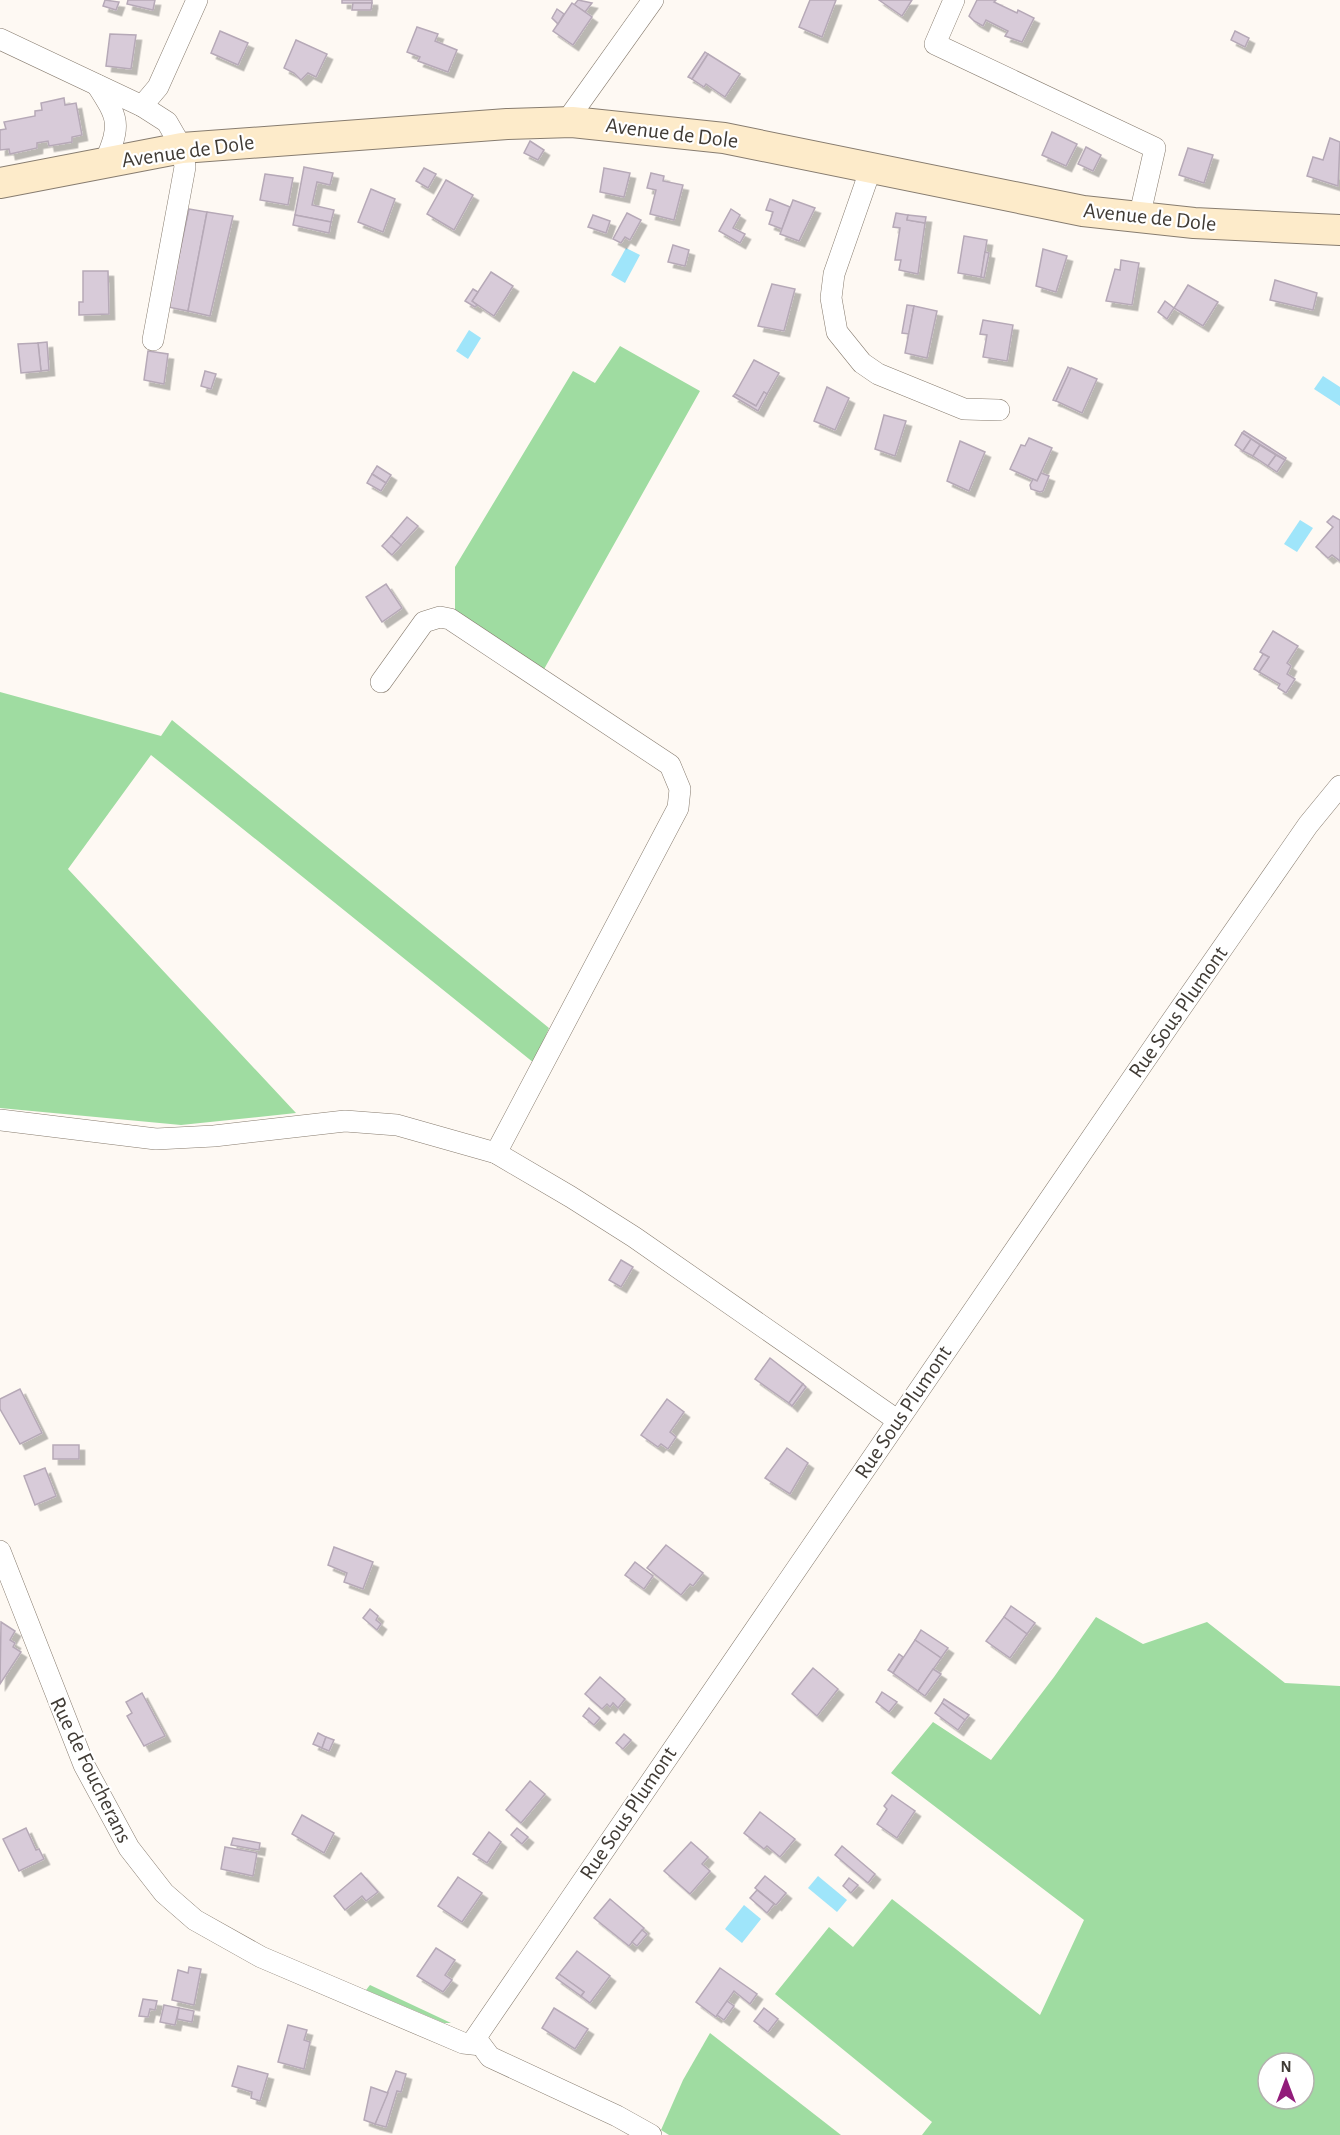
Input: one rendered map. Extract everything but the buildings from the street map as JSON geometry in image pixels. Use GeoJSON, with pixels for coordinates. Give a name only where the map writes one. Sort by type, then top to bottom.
{"type":"FeatureCollection","features":[{"type":"Feature","properties":{"kind":"main road","name":"Avenue de Dole"},"geometry":{"type":"LineString","coordinates":[[0,183],[182,148],[495,125],[572,122],[724,138],[1043,205],[1139,218],[1340,230]]}},
{"type":"Feature","properties":{"kind":"street"},"geometry":{"type":"LineString","coordinates":[[142,106],[158,87],[197,0]]}},
{"type":"Feature","properties":{"kind":"street"},"geometry":{"type":"LineString","coordinates":[[572,122],[573,112],[653,0]]}},
{"type":"Feature","properties":{"kind":"street"},"geometry":{"type":"LineString","coordinates":[[954,0],[935,44],[1155,148],[1139,218]]}},
{"type":"Feature","properties":{"kind":"street"},"geometry":{"type":"LineString","coordinates":[[0,39],[142,106],[167,122],[182,148],[185,167],[153,340]]}},
{"type":"Feature","properties":{"kind":"street"},"geometry":{"type":"LineString","coordinates":[[97,85],[115,114],[115,137],[105,162]]}},
{"type":"Feature","properties":{"kind":"street"},"geometry":{"type":"LineString","coordinates":[[871,168],[834,274],[831,298],[837,332],[862,363],[878,374],[964,409],[999,410]]}},
{"type":"Feature","properties":{"kind":"street"},"geometry":{"type":"LineString","coordinates":[[381,682],[424,622],[440,617],[450,620],[670,765],[680,789],[678,808],[496,1153]]}},
{"type":"Feature","properties":{"kind":"street","name":"Rue Sous Plumont"},"geometry":{"type":"LineString","coordinates":[[472,2043],[1202,978],[1308,825],[1340,786]]}},
{"type":"Feature","properties":{"kind":"street"},"geometry":{"type":"LineString","coordinates":[[0,1120],[156,1139],[214,1136],[345,1121],[397,1125],[496,1153],[571,1197],[634,1238],[897,1420]]}},
{"type":"Feature","properties":{"kind":"street","name":"Rue de Foucherans"},"geometry":{"type":"LineString","coordinates":[[0,1551],[84,1765],[129,1848],[164,1893],[195,1920],[241,1947],[425,2028],[463,2043],[472,2043]]}},
{"type":"Feature","properties":{"kind":"street"},"geometry":{"type":"LineString","coordinates":[[472,2043],[481,2045],[490,2057],[578,2097],[651,2135]]}},
{"type":"Feature","properties":{"kind":"green space"},"geometry":{"type":"Polygon","coordinates":[[[620,346],[700,391],[543,671],[455,612],[455,567],[573,371],[595,383],[620,346]]]}},
{"type":"Feature","properties":{"kind":"green space"},"geometry":{"type":"Polygon","coordinates":[[[0,692],[161,736],[172,720],[549,1028],[534,1063],[151,755],[68,869],[296,1113],[181,1125],[0,1108],[0,692]]]}},
{"type":"Feature","properties":{"kind":"green space"},"geometry":{"type":"Polygon","coordinates":[[[1096,1617],[1143,1644],[1207,1622],[1285,1683],[1340,1686],[1340,2135],[922,2135],[932,2122],[775,1994],[829,1927],[853,1947],[892,1899],[1040,2015],[1084,1920],[891,1773],[933,1722],[991,1760],[1096,1617]]]}},
{"type":"Feature","properties":{"kind":"green space"},"geometry":{"type":"Polygon","coordinates":[[[370,1985],[451,2023],[444,2023],[366,1990],[370,1985]]]}},
{"type":"Feature","properties":{"kind":"green space"},"geometry":{"type":"Polygon","coordinates":[[[710,2033],[841,2135],[669,2135],[661,2130],[683,2080],[710,2033]]]}},
{"type":"Feature","properties":{"kind":"water"},"geometry":{"type":"Polygon","coordinates":[[[626,248],[640,255],[625,283],[611,275],[626,248]]]}},
{"type":"Feature","properties":{"kind":"water"},"geometry":{"type":"Polygon","coordinates":[[[469,330],[481,338],[468,359],[456,351],[469,330]]]}},
{"type":"Feature","properties":{"kind":"water"},"geometry":{"type":"Polygon","coordinates":[[[1323,376],[1340,387],[1340,406],[1314,389],[1323,376]]]}},
{"type":"Feature","properties":{"kind":"water"},"geometry":{"type":"Polygon","coordinates":[[[1300,520],[1313,528],[1297,552],[1284,544],[1300,520]]]}},
{"type":"Feature","properties":{"kind":"water"},"geometry":{"type":"Polygon","coordinates":[[[818,1876],[847,1900],[837,1912],[808,1888],[818,1876]]]}},
{"type":"Feature","properties":{"kind":"water"},"geometry":{"type":"Polygon","coordinates":[[[744,1905],[761,1919],[742,1943],[725,1929],[744,1905]]]}}]}
